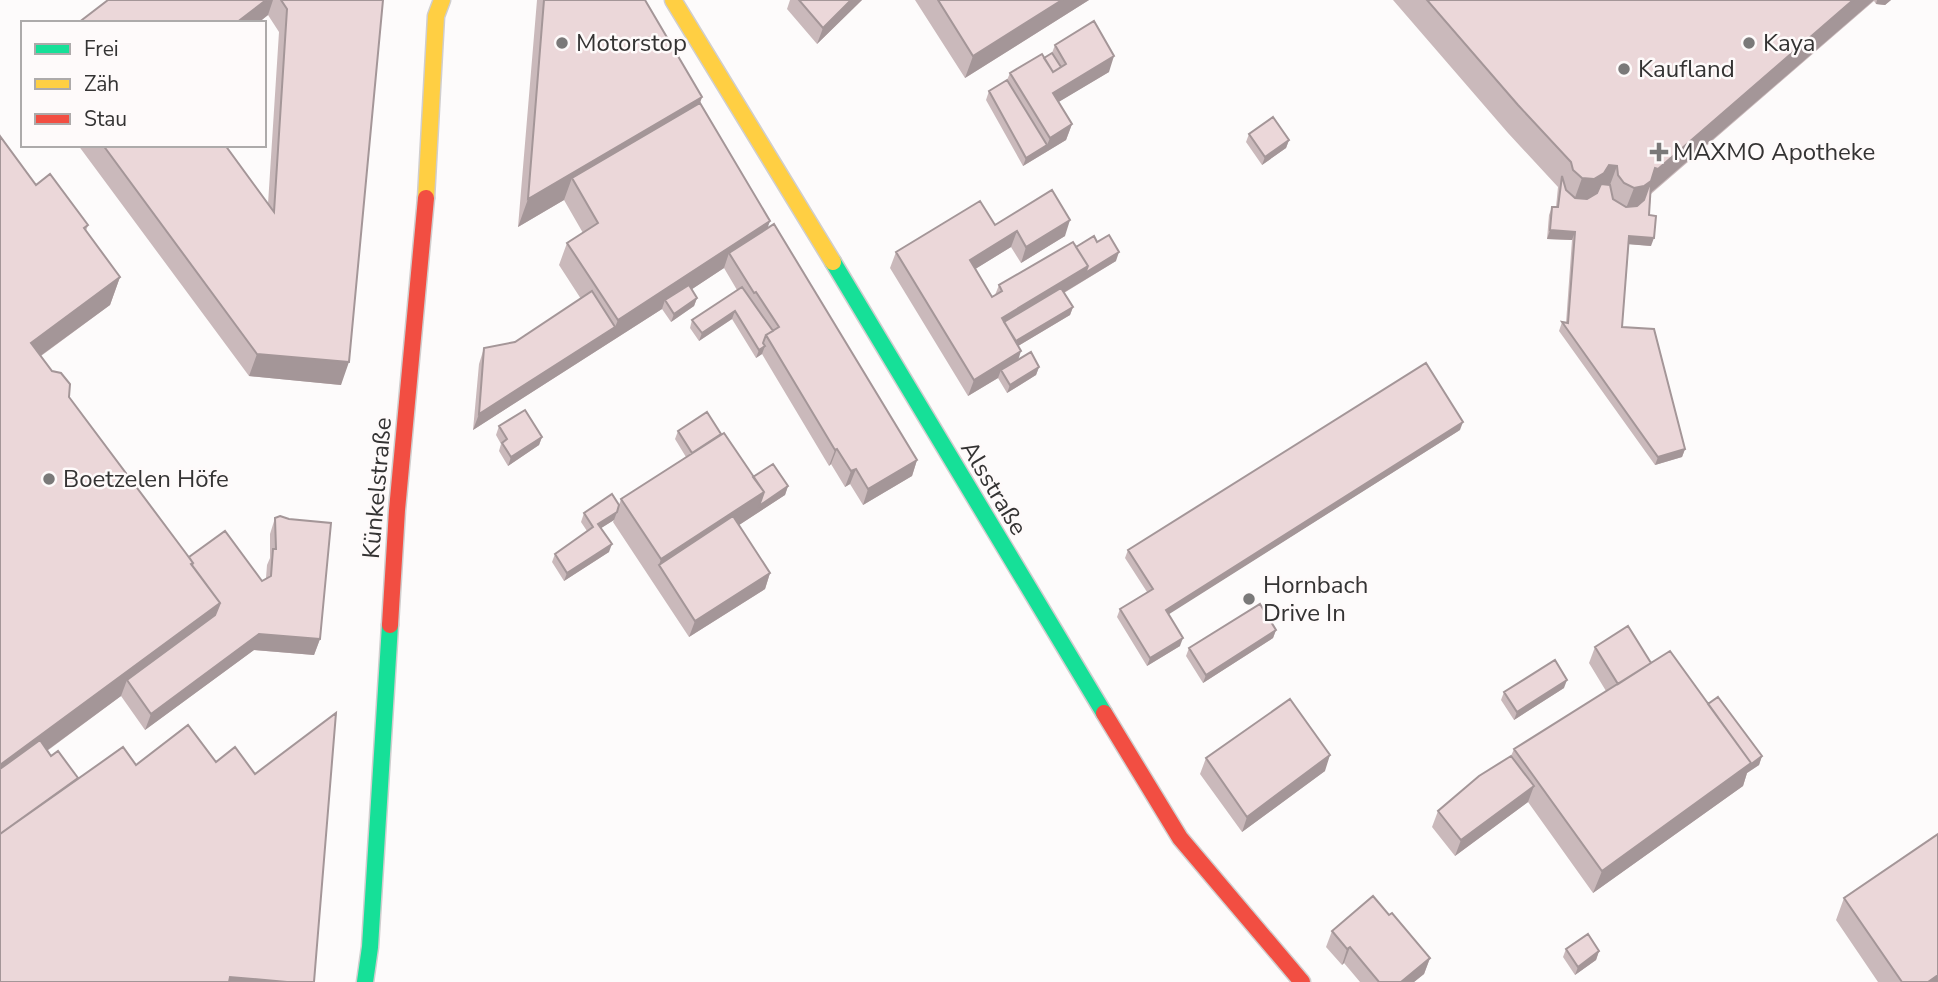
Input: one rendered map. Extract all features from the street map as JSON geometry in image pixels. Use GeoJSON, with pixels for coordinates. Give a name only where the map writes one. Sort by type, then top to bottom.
{"type":"FeatureCollection","features":[{"type":"Feature","properties":{"kind":"street","name":"Künkelstraße"},"geometry":{"type":"LineString","coordinates":[[365,982],[370,947],[397,510],[426,203],[436,16],[442,0]]}},
{"type":"Feature","properties":{"kind":"street","name":"Alsstraße"},"geometry":{"type":"LineString","coordinates":[[673,0],[1181,838],[1302,982]]}},
{"type":"Feature","properties":{"kind":"building"},"geometry":{"type":"Polygon","coordinates":[[[108,0],[266,0],[239,21],[81,21],[108,0]]]}},
{"type":"Feature","properties":{"kind":"building"},"geometry":{"type":"Polygon","coordinates":[[[281,0],[383,0],[349,362],[257,354],[104,147],[226,147],[274,212],[287,9],[281,0]]]}},
{"type":"Feature","properties":{"kind":"building"},"geometry":{"type":"Polygon","coordinates":[[[544,0],[645,0],[702,97],[528,199],[544,0]]]}},
{"type":"Feature","properties":{"kind":"building"},"geometry":{"type":"Polygon","coordinates":[[[799,0],[851,0],[823,28],[799,0]]]}},
{"type":"Feature","properties":{"kind":"building"},"geometry":{"type":"Polygon","coordinates":[[[938,0],[1062,0],[973,56],[938,0]]]}},
{"type":"Feature","properties":{"kind":"building","name":"Kaufland"},"geometry":{"type":"Polygon","coordinates":[[[1427,0],[1853,0],[1658,169],[1655,168],[1651,181],[1634,188],[1624,183],[1618,175],[1617,166],[1609,165],[1604,173],[1594,179],[1582,178],[1573,170],[1571,162],[1427,0]]]}},
{"type":"Feature","properties":{"kind":"building"},"geometry":{"type":"Polygon","coordinates":[[[1094,21],[1114,56],[1053,93],[1072,124],[1050,138],[1010,73],[1042,54],[1053,72],[1066,64],[1055,45],[1094,21]]]}},
{"type":"Feature","properties":{"kind":"building"},"geometry":{"type":"Polygon","coordinates":[[[1052,53],[1061,67],[1053,72],[1044,58],[1052,53]]]}},
{"type":"Feature","properties":{"kind":"building"},"geometry":{"type":"Polygon","coordinates":[[[1007,80],[1047,145],[1026,158],[989,91],[1007,80]]]}},
{"type":"Feature","properties":{"kind":"building"},"geometry":{"type":"Polygon","coordinates":[[[700,103],[770,221],[618,320],[567,243],[598,223],[572,178],[700,103]]]}},
{"type":"Feature","properties":{"kind":"building"},"geometry":{"type":"Polygon","coordinates":[[[1273,117],[1289,140],[1265,157],[1249,134],[1273,117]]]}},
{"type":"Feature","properties":{"kind":"building","name":"Boetzelen Höfe"},"geometry":{"type":"Polygon","coordinates":[[[0,136],[36,185],[50,174],[88,225],[84,228],[120,277],[31,343],[52,371],[61,373],[70,384],[69,397],[220,603],[0,765],[0,136]]]}},
{"type":"Feature","properties":{"kind":"building"},"geometry":{"type":"Polygon","coordinates":[[[1562,176],[1566,190],[1575,198],[1587,199],[1597,193],[1601,184],[1610,185],[1613,199],[1626,207],[1637,206],[1644,200],[1651,183],[1649,215],[1656,216],[1654,238],[1629,236],[1622,327],[1654,329],[1685,449],[1658,457],[1562,322],[1568,323],[1575,232],[1550,230],[1552,207],[1558,207],[1562,176]]]}},
{"type":"Feature","properties":{"kind":"building"},"geometry":{"type":"Polygon","coordinates":[[[1052,190],[1070,220],[1026,247],[1017,231],[970,260],[992,297],[1002,291],[999,285],[1073,242],[1088,266],[1002,318],[1021,351],[974,380],[896,252],[980,201],[995,225],[1052,190]]]}},
{"type":"Feature","properties":{"kind":"building"},"geometry":{"type":"Polygon","coordinates":[[[774,224],[917,460],[868,489],[856,469],[851,471],[837,449],[835,450],[766,335],[779,327],[729,253],[774,224]]]}},
{"type":"Feature","properties":{"kind":"building"},"geometry":{"type":"Polygon","coordinates":[[[1109,235],[1119,252],[1085,273],[1088,266],[1076,247],[1094,236],[1097,242],[1109,235]]]}},
{"type":"Feature","properties":{"kind":"building"},"geometry":{"type":"Polygon","coordinates":[[[689,285],[697,298],[674,314],[665,300],[689,285]]]}},
{"type":"Feature","properties":{"kind":"building"},"geometry":{"type":"Polygon","coordinates":[[[742,287],[773,331],[766,335],[763,343],[765,346],[759,350],[735,311],[702,333],[692,320],[742,287]]]}},
{"type":"Feature","properties":{"kind":"building"},"geometry":{"type":"Polygon","coordinates":[[[1061,288],[1073,307],[1016,341],[1004,322],[1061,288]]]}},
{"type":"Feature","properties":{"kind":"building"},"geometry":{"type":"Polygon","coordinates":[[[592,291],[615,327],[479,414],[484,348],[515,342],[592,291]]]}},
{"type":"Feature","properties":{"kind":"building"},"geometry":{"type":"Polygon","coordinates":[[[1031,352],[1039,367],[1010,385],[1001,370],[1031,352]]]}},
{"type":"Feature","properties":{"kind":"building"},"geometry":{"type":"Polygon","coordinates":[[[1426,363],[1463,422],[1166,610],[1183,638],[1150,658],[1120,609],[1153,589],[1128,550],[1426,363]]]}},
{"type":"Feature","properties":{"kind":"building"},"geometry":{"type":"Polygon","coordinates":[[[525,410],[542,437],[511,457],[502,443],[507,439],[499,426],[525,410]]]}},
{"type":"Feature","properties":{"kind":"building"},"geometry":{"type":"Polygon","coordinates":[[[707,412],[721,434],[692,453],[678,431],[707,412]]]}},
{"type":"Feature","properties":{"kind":"building"},"geometry":{"type":"Polygon","coordinates":[[[724,433],[764,492],[661,559],[621,499],[724,433]]]}},
{"type":"Feature","properties":{"kind":"building"},"geometry":{"type":"Polygon","coordinates":[[[773,464],[788,486],[759,506],[764,492],[753,477],[773,464]]]}},
{"type":"Feature","properties":{"kind":"building"},"geometry":{"type":"Polygon","coordinates":[[[612,494],[619,505],[617,512],[598,524],[612,544],[567,573],[555,554],[593,527],[584,513],[612,494]]]}},
{"type":"Feature","properties":{"kind":"building"},"geometry":{"type":"Polygon","coordinates":[[[280,516],[331,523],[320,639],[259,634],[151,714],[127,680],[215,615],[220,603],[189,557],[225,531],[262,581],[271,576],[273,549],[276,549],[275,518],[280,516]]]}},
{"type":"Feature","properties":{"kind":"building"},"geometry":{"type":"Polygon","coordinates":[[[733,516],[770,573],[695,621],[659,565],[733,516]]]}},
{"type":"Feature","properties":{"kind":"building"},"geometry":{"type":"Polygon","coordinates":[[[1260,604],[1276,630],[1206,675],[1189,648],[1260,604]]]}},
{"type":"Feature","properties":{"kind":"building"},"geometry":{"type":"Polygon","coordinates":[[[1628,626],[1651,663],[1618,684],[1595,647],[1628,626]]]}},
{"type":"Feature","properties":{"kind":"building"},"geometry":{"type":"Polygon","coordinates":[[[1670,651],[1751,763],[1602,871],[1514,749],[1670,651]]]}},
{"type":"Feature","properties":{"kind":"building"},"geometry":{"type":"Polygon","coordinates":[[[1555,660],[1567,680],[1517,712],[1504,692],[1555,660]]]}},
{"type":"Feature","properties":{"kind":"building"},"geometry":{"type":"Polygon","coordinates":[[[1718,697],[1762,756],[1750,765],[1708,704],[1718,697]]]}},
{"type":"Feature","properties":{"kind":"building"},"geometry":{"type":"Polygon","coordinates":[[[1290,699],[1330,755],[1247,817],[1206,758],[1290,699]]]}},
{"type":"Feature","properties":{"kind":"building"},"geometry":{"type":"Polygon","coordinates":[[[336,713],[314,982],[230,977],[229,982],[0,982],[0,834],[123,747],[136,765],[188,725],[216,762],[235,747],[255,774],[336,713]]]}},
{"type":"Feature","properties":{"kind":"building"},"geometry":{"type":"Polygon","coordinates":[[[40,740],[51,756],[58,751],[78,778],[0,834],[0,769],[40,740]]]}},
{"type":"Feature","properties":{"kind":"building"},"geometry":{"type":"Polygon","coordinates":[[[1511,756],[1534,786],[1461,840],[1438,811],[1479,776],[1511,756]]]}},
{"type":"Feature","properties":{"kind":"building"},"geometry":{"type":"Polygon","coordinates":[[[1938,834],[1938,975],[1928,982],[1902,982],[1844,898],[1938,834]]]}},
{"type":"Feature","properties":{"kind":"building"},"geometry":{"type":"Polygon","coordinates":[[[1373,896],[1389,915],[1392,913],[1430,958],[1401,982],[1379,982],[1350,947],[1347,949],[1332,931],[1373,896]]]}},
{"type":"Feature","properties":{"kind":"building"},"geometry":{"type":"Polygon","coordinates":[[[1588,934],[1599,951],[1578,967],[1566,949],[1588,934]]]}},
{"type":"Feature","properties":{"kind":"traffic: fast"},"geometry":{"type":"LineString","coordinates":[[833,262],[1104,713]]}},
{"type":"Feature","properties":{"kind":"traffic: fast"},"geometry":{"type":"LineString","coordinates":[[365,982],[370,947],[390,625]]}},
{"type":"Feature","properties":{"kind":"traffic: slow"},"geometry":{"type":"LineString","coordinates":[[426,198],[436,16],[442,0]]}},
{"type":"Feature","properties":{"kind":"traffic: slow"},"geometry":{"type":"LineString","coordinates":[[673,0],[833,262]]}},
{"type":"Feature","properties":{"kind":"traffic: jam"},"geometry":{"type":"LineString","coordinates":[[390,625],[397,510],[426,198]]}},
{"type":"Feature","properties":{"kind":"traffic: jam"},"geometry":{"type":"LineString","coordinates":[[1104,713],[1180,838],[1302,982]]}},
{"type":"Feature","properties":{"kind":"place","name":"Motorstop"},"geometry":{"type":"Point","coordinates":[562,43]}},
{"type":"Feature","properties":{"kind":"place","name":"Kaya"},"geometry":{"type":"Point","coordinates":[1749,43]}},
{"type":"Feature","properties":{"kind":"place","name":"Kaufland"},"geometry":{"type":"Point","coordinates":[1624,69]}},
{"type":"Feature","properties":{"kind":"place","name":"MAXMO Apotheke"},"geometry":{"type":"Point","coordinates":[1659,152]}},
{"type":"Feature","properties":{"kind":"place","name":"Boetzelen Höfe"},"geometry":{"type":"Point","coordinates":[49,479]}},
{"type":"Feature","properties":{"kind":"place","name":"Hornbach Drive In"},"geometry":{"type":"Point","coordinates":[1249,599]}}]}
